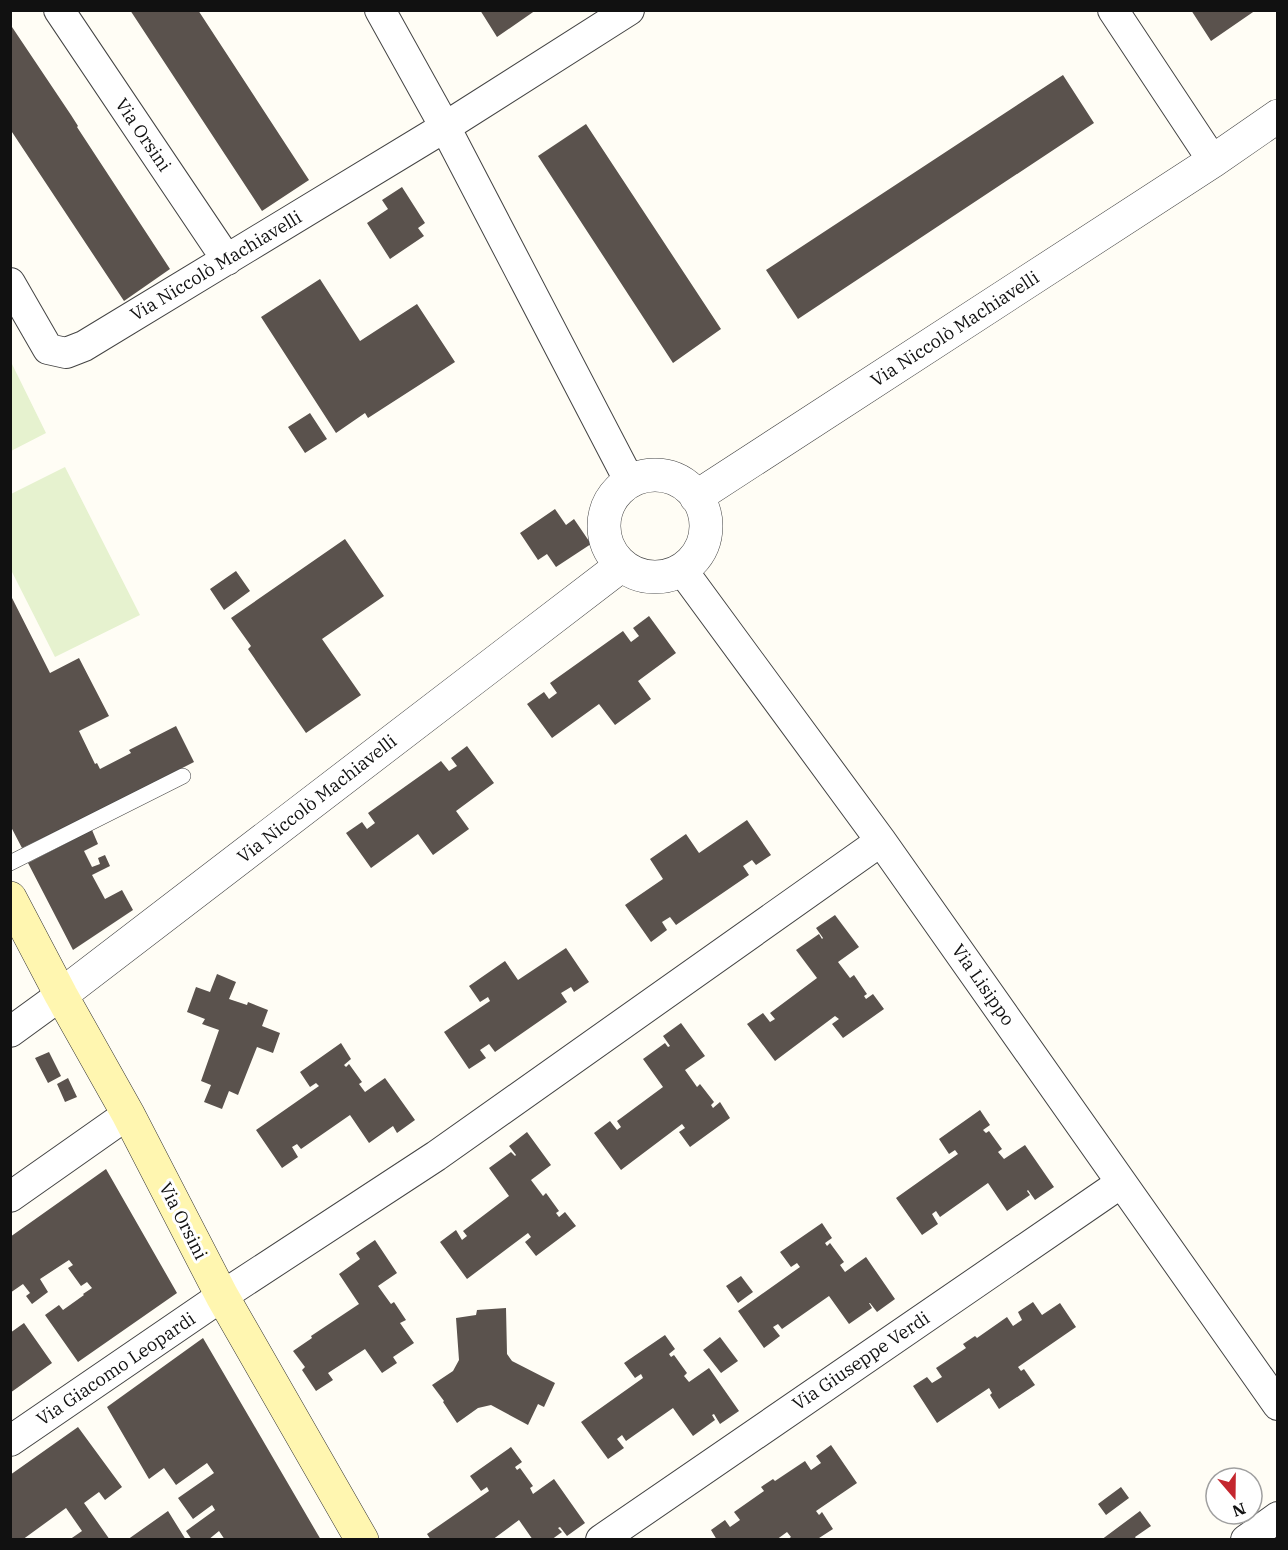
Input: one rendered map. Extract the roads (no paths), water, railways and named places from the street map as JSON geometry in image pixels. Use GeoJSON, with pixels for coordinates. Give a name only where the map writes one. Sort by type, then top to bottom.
{"type":"FeatureCollection","features":[{"type":"Feature","properties":{"kind":"main road","name":"Via Orsini"},"geometry":{"type":"LineString","coordinates":[[10,898],[128,1114],[222,1296],[362,1539]]}},
{"type":"Feature","properties":{"kind":"street","name":"Via Orsini"},"geometry":{"type":"LineString","coordinates":[[59,10],[227,260]]}},
{"type":"Feature","properties":{"kind":"street"},"geometry":{"type":"LineString","coordinates":[[380,10],[445,127],[630,482]]}},
{"type":"Feature","properties":{"kind":"street","name":"Via Niccolò Machiavelli"},"geometry":{"type":"LineString","coordinates":[[10,284],[48,349],[66,353],[84,346],[445,127],[629,10]]}},
{"type":"Feature","properties":{"kind":"street"},"geometry":{"type":"LineString","coordinates":[[1113,10],[1213,161]]}},
{"type":"Feature","properties":{"kind":"street","name":"Via Niccolò Machiavelli"},"geometry":{"type":"LineString","coordinates":[[696,496],[1213,161],[1278,116]]}},
{"type":"Feature","properties":{"kind":"street"},"geometry":{"type":"LineString","coordinates":[[645,476],[662,476],[678,481],[696,496],[703,508],[706,520],[705,533],[696,557],[682,570],[652,577],[636,573],[622,565],[611,553],[605,538],[604,522],[608,506],[617,492],[630,482],[645,476]]}},
{"type":"Feature","properties":{"kind":"street","name":"Via Niccolò Machiavelli"},"geometry":{"type":"LineString","coordinates":[[10,1032],[622,565]]}},
{"type":"Feature","properties":{"kind":"street","name":"Via Lisippo"},"geometry":{"type":"LineString","coordinates":[[682,570],[881,841],[1278,1406]]}},
{"type":"Feature","properties":{"kind":"street","name":"Via Giacomo Leopardi"},"geometry":{"type":"LineString","coordinates":[[10,1441],[222,1296],[436,1156],[881,841]]}},
{"type":"Feature","properties":{"kind":"street"},"geometry":{"type":"LineString","coordinates":[[10,1197],[128,1114]]}},
{"type":"Feature","properties":{"kind":"street","name":"Via Giuseppe Verdi"},"geometry":{"type":"LineString","coordinates":[[601,1539],[1121,1182]]}},
{"type":"Feature","properties":{"kind":"street"},"geometry":{"type":"LineString","coordinates":[[1246,1539],[1278,1517]]}},
{"type":"Feature","properties":{"kind":"lane"},"geometry":{"type":"LineString","coordinates":[[10,863],[183,776]]}}]}
